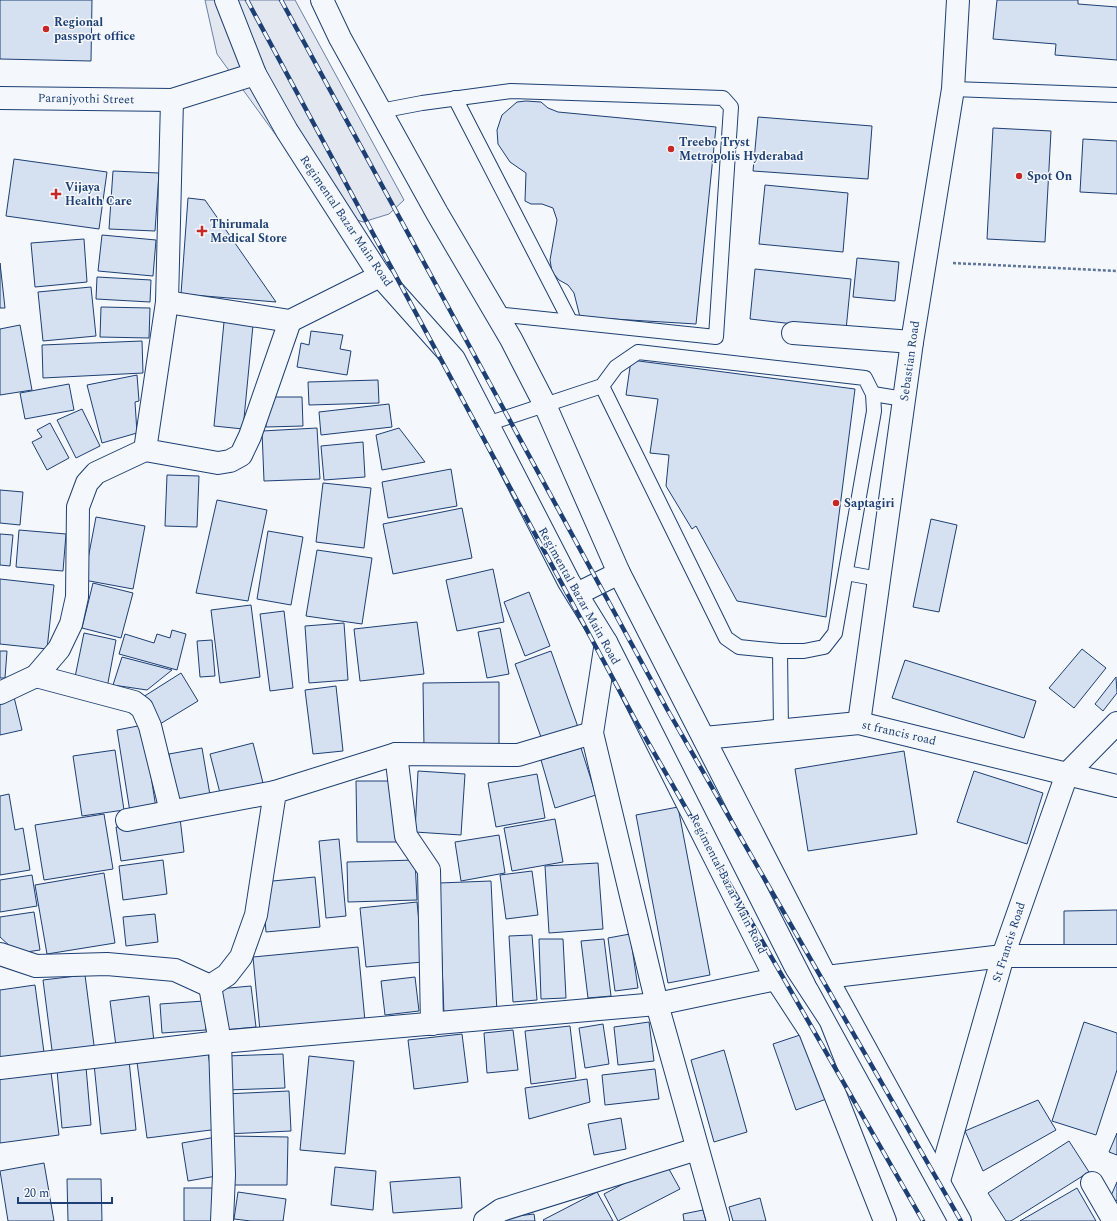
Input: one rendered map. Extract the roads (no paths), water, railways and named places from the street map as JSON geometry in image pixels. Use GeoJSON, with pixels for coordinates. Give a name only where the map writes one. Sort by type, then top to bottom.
{"type":"FeatureCollection","features":[{"type":"Feature","properties":{"kind":"street","name":"Regimental Bazar Main Road"},"geometry":{"type":"LineString","coordinates":[[226,0],[255,74],[287,131],[380,276],[454,360],[577,594],[606,642],[776,979],[810,1031],[885,1221]]}},
{"type":"Feature","properties":{"kind":"street"},"geometry":{"type":"LineString","coordinates":[[322,0],[340,38],[380,111],[496,314],[544,405],[619,573],[826,977],[960,1221]]}},
{"type":"Feature","properties":{"kind":"street","name":"Sebastian Road"},"geometry":{"type":"LineString","coordinates":[[859,723],[912,342],[953,89],[958,0]]}},
{"type":"Feature","properties":{"kind":"street","name":"Paranjyothi Street"},"geometry":{"type":"LineString","coordinates":[[0,98],[172,100],[255,74]]}},
{"type":"Feature","properties":{"kind":"street"},"geometry":{"type":"LineString","coordinates":[[145,450],[167,302],[172,100]]}},
{"type":"Feature","properties":{"kind":"street"},"geometry":{"type":"LineString","coordinates":[[167,302],[290,321],[380,276]]}},
{"type":"Feature","properties":{"kind":"street"},"geometry":{"type":"LineString","coordinates":[[0,693],[36,676],[59,649],[71,624],[77,597],[78,508],[87,483],[96,473],[145,450],[218,463],[230,461],[241,455],[250,436],[290,321]]}},
{"type":"Feature","properties":{"kind":"street"},"geometry":{"type":"LineString","coordinates":[[793,333],[912,342]]}},
{"type":"Feature","properties":{"kind":"street"},"geometry":{"type":"LineString","coordinates":[[577,594],[619,573]]}},
{"type":"Feature","properties":{"kind":"street"},"geometry":{"type":"LineString","coordinates":[[606,642],[592,733],[657,1004],[718,1221]]}},
{"type":"Feature","properties":{"kind":"street"},"geometry":{"type":"LineString","coordinates":[[36,676],[134,702],[142,708],[150,726],[171,811]]}},
{"type":"Feature","properties":{"kind":"street","name":"st francis road"},"geometry":{"type":"LineString","coordinates":[[704,738],[859,723],[1117,786]]}},
{"type":"Feature","properties":{"kind":"street","name":"St Francis Road"},"geometry":{"type":"LineString","coordinates":[[939,1181],[1003,956],[1067,774],[1117,723]]}},
{"type":"Feature","properties":{"kind":"street"},"geometry":{"type":"LineString","coordinates":[[127,820],[275,792],[396,754],[518,755],[592,733]]}},
{"type":"Feature","properties":{"kind":"street"},"geometry":{"type":"LineString","coordinates":[[396,754],[406,836],[429,870],[432,1024]]}},
{"type":"Feature","properties":{"kind":"street"},"geometry":{"type":"LineString","coordinates":[[210,986],[227,975],[241,957],[256,915],[275,792]]}},
{"type":"Feature","properties":{"kind":"street"},"geometry":{"type":"LineString","coordinates":[[0,954],[36,966],[107,964],[175,970],[210,986]]}},
{"type":"Feature","properties":{"kind":"street"},"geometry":{"type":"LineString","coordinates":[[826,977],[1003,956],[1117,956]]}},
{"type":"Feature","properties":{"kind":"street"},"geometry":{"type":"LineString","coordinates":[[0,1068],[220,1042],[657,1004],[776,979]]}},
{"type":"Feature","properties":{"kind":"street"},"geometry":{"type":"LineString","coordinates":[[210,986],[220,1042],[224,1175],[222,1221]]}},
{"type":"Feature","properties":{"kind":"street"},"geometry":{"type":"LineString","coordinates":[[485,1221],[500,1210],[697,1149]]}},
{"type":"Feature","properties":{"kind":"street"},"geometry":{"type":"LineString","coordinates":[[1092,1183],[1114,1221]]}},
{"type":"Feature","properties":{"kind":"lane"},"geometry":{"type":"LineString","coordinates":[[953,89],[1117,95]]}},
{"type":"Feature","properties":{"kind":"lane"},"geometry":{"type":"LineString","coordinates":[[380,111],[455,98],[511,91],[723,98],[732,107],[716,337],[496,314]]}},
{"type":"Feature","properties":{"kind":"lane"},"geometry":{"type":"LineString","coordinates":[[455,98],[570,321]]}},
{"type":"Feature","properties":{"kind":"lane"},"geometry":{"type":"LineString","coordinates":[[488,424],[602,386],[616,367],[638,352],[865,378],[873,394],[874,411],[835,633],[824,647],[804,651],[780,651],[739,647],[726,638],[602,386]]}},
{"type":"Feature","properties":{"kind":"lane"},"geometry":{"type":"LineString","coordinates":[[873,394],[904,399]]}},
{"type":"Feature","properties":{"kind":"lane"},"geometry":{"type":"LineString","coordinates":[[846,573],[879,579]]}},
{"type":"Feature","properties":{"kind":"lane"},"geometry":{"type":"LineString","coordinates":[[780,651],[781,731]]}},
{"type":"Feature","properties":{"kind":"railway"},"geometry":{"type":"LineString","coordinates":[[247,0],[637,723],[923,1221]]}},
{"type":"Feature","properties":{"kind":"railway"},"geometry":{"type":"LineString","coordinates":[[281,0],[667,709],[961,1221]]}},
{"type":"Feature","properties":{"kind":"place","name":"Regional passport office"},"geometry":{"type":"Point","coordinates":[46,29]}},
{"type":"Feature","properties":{"kind":"place","name":"Treebo Tryst Metropolis Hyderabad"},"geometry":{"type":"Point","coordinates":[671,149]}},
{"type":"Feature","properties":{"kind":"place","name":"Spot On"},"geometry":{"type":"Point","coordinates":[1019,176]}},
{"type":"Feature","properties":{"kind":"place","name":"Vijaya Health Care"},"geometry":{"type":"Point","coordinates":[56,194]}},
{"type":"Feature","properties":{"kind":"place","name":"Thirumala Medical Store"},"geometry":{"type":"Point","coordinates":[202,231]}},
{"type":"Feature","properties":{"kind":"place","name":"Saptagiri"},"geometry":{"type":"Point","coordinates":[836,503]}}]}
